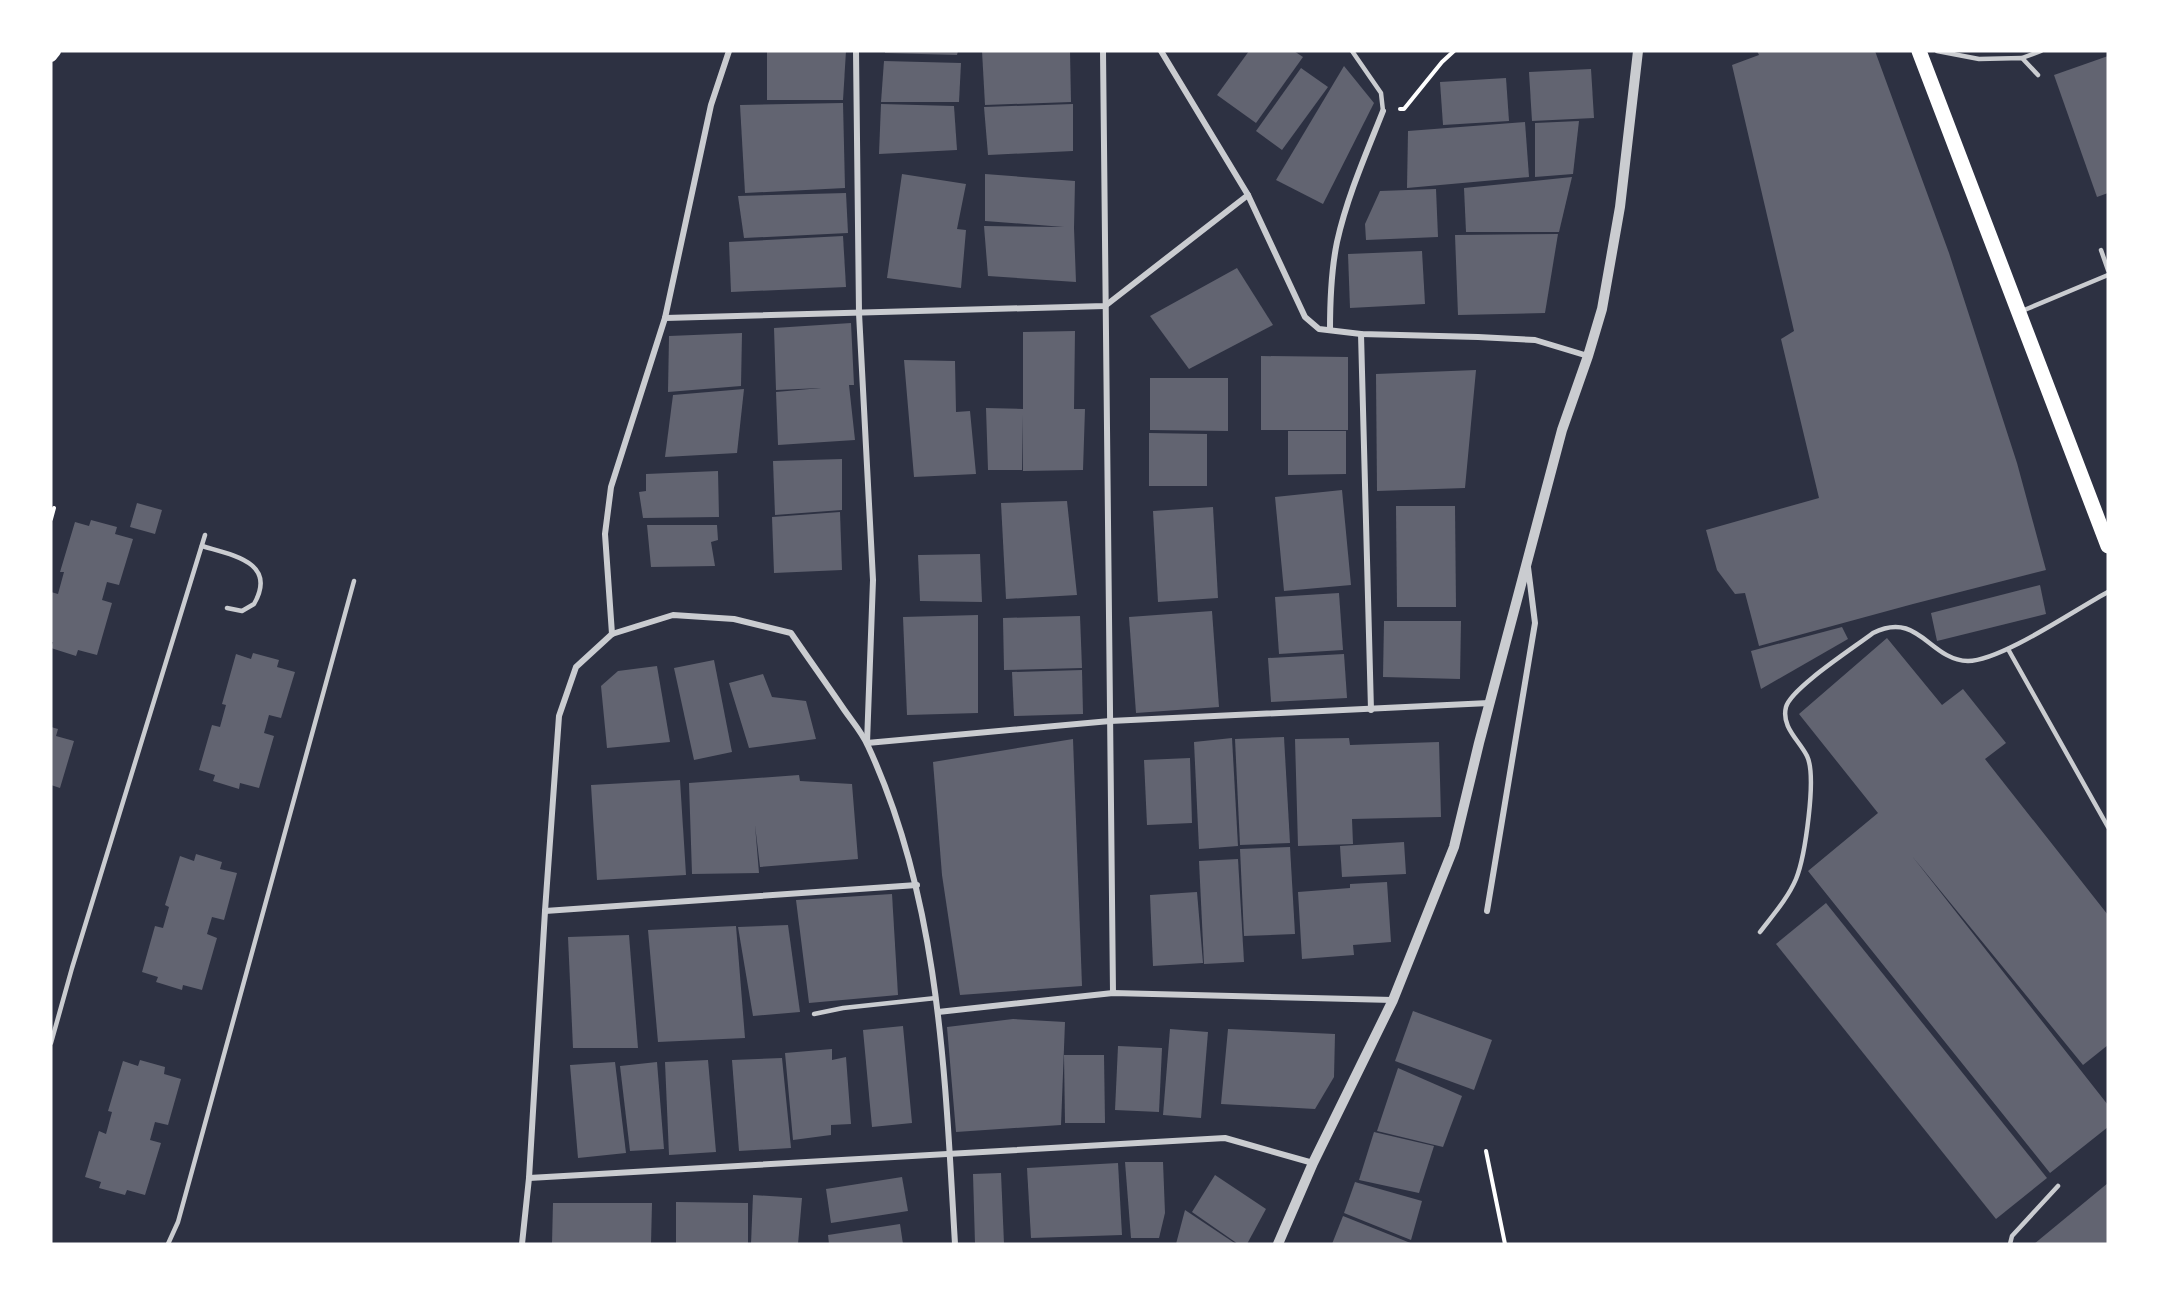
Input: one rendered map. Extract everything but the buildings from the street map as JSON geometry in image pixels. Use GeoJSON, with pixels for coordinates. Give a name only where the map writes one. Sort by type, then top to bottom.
{"type":"FeatureCollection","features":[{"type":"Feature","properties":{"kind":"main road"},"geometry":{"type":"LineString","coordinates":[[51,56],[54,51]]}},
{"type":"Feature","properties":{"kind":"main road"},"geometry":{"type":"LineString","coordinates":[[1919,51],[2108,546]]}},
{"type":"Feature","properties":{"kind":"street"},"geometry":{"type":"LineString","coordinates":[[612,634],[606,534],[611,487],[665,318],[711,105],[729,51]]}},
{"type":"Feature","properties":{"kind":"street"},"geometry":{"type":"LineString","coordinates":[[856,51],[859,313],[873,580],[867,743]]}},
{"type":"Feature","properties":{"kind":"street"},"geometry":{"type":"LineString","coordinates":[[1103,51],[1113,993]]}},
{"type":"Feature","properties":{"kind":"street"},"geometry":{"type":"LineString","coordinates":[[1161,51],[1248,195],[1305,317],[1319,329],[1361,334],[1535,340],[1588,356]]}},
{"type":"Feature","properties":{"kind":"street"},"geometry":{"type":"LineString","coordinates":[[1278,1244],[1313,1163],[1393,1000],[1454,847],[1562,430],[1602,309],[1620,207],[1638,51]]}},
{"type":"Feature","properties":{"kind":"street"},"geometry":{"type":"LineString","coordinates":[[1329,330],[1331,282],[1337,242],[1356,181],[1383,111]]}},
{"type":"Feature","properties":{"kind":"street"},"geometry":{"type":"LineString","coordinates":[[665,318],[1105,306],[1248,195]]}},
{"type":"Feature","properties":{"kind":"street"},"geometry":{"type":"LineString","coordinates":[[1361,334],[1371,710]]}},
{"type":"Feature","properties":{"kind":"street"},"geometry":{"type":"LineString","coordinates":[[1487,912],[1535,623],[1527,561]]}},
{"type":"Feature","properties":{"kind":"street"},"geometry":{"type":"LineString","coordinates":[[522,1244],[529,1178],[545,911],[560,716],[576,667],[612,634],[673,615],[735,619],[791,633],[867,743],[888,795],[917,885],[938,1012],[948,1110],[955,1244]]}},
{"type":"Feature","properties":{"kind":"street"},"geometry":{"type":"LineString","coordinates":[[867,743],[1110,721],[1490,703]]}},
{"type":"Feature","properties":{"kind":"street"},"geometry":{"type":"LineString","coordinates":[[545,911],[917,885]]}},
{"type":"Feature","properties":{"kind":"street"},"geometry":{"type":"LineString","coordinates":[[938,1012],[1113,993],[1393,1000]]}},
{"type":"Feature","properties":{"kind":"street"},"geometry":{"type":"LineString","coordinates":[[529,1178],[1225,1138],[1313,1163]]}},
{"type":"Feature","properties":{"kind":"lane"},"geometry":{"type":"LineString","coordinates":[[1352,51],[1381,93],[1383,111]]}},
{"type":"Feature","properties":{"kind":"lane"},"geometry":{"type":"LineString","coordinates":[[1937,51],[1979,59],[2022,58],[2041,51]]}},
{"type":"Feature","properties":{"kind":"lane"},"geometry":{"type":"LineString","coordinates":[[2022,58],[2038,75]]}},
{"type":"Feature","properties":{"kind":"lane"},"geometry":{"type":"LineString","coordinates":[[2101,250],[2108,270]]}},
{"type":"Feature","properties":{"kind":"lane"},"geometry":{"type":"LineString","coordinates":[[2019,312],[2108,275]]}},
{"type":"Feature","properties":{"kind":"lane"},"geometry":{"type":"LineString","coordinates":[[51,1043],[75,956],[205,536]]}},
{"type":"Feature","properties":{"kind":"lane"},"geometry":{"type":"LineString","coordinates":[[202,546],[244,559],[254,566],[260,576],[262,584],[254,604],[242,611],[227,608]]}},
{"type":"Feature","properties":{"kind":"lane"},"geometry":{"type":"LineString","coordinates":[[168,1244],[178,1222],[354,581]]}},
{"type":"Feature","properties":{"kind":"lane"},"geometry":{"type":"LineString","coordinates":[[1760,932],[1780,906],[1796,879],[1805,843],[1811,782],[1808,758],[1785,722],[1786,705],[1800,688],[1873,633],[1885,627],[1901,626],[1950,657],[1967,661],[1983,659],[2008,649],[2108,592]]}},
{"type":"Feature","properties":{"kind":"lane"},"geometry":{"type":"LineString","coordinates":[[2008,649],[2108,827]]}},
{"type":"Feature","properties":{"kind":"lane"},"geometry":{"type":"LineString","coordinates":[[814,1014],[843,1008],[936,998]]}},
{"type":"Feature","properties":{"kind":"lane"},"geometry":{"type":"LineString","coordinates":[[2010,1244],[2012,1236],[2058,1186]]}},
{"type":"Feature","properties":{"kind":"path"},"geometry":{"type":"LineString","coordinates":[[1383,111],[1404,109],[1442,62],[1454,51]]}},
{"type":"Feature","properties":{"kind":"path"},"geometry":{"type":"LineString","coordinates":[[51,519],[54,508]]}},
{"type":"Feature","properties":{"kind":"path"},"geometry":{"type":"LineString","coordinates":[[1486,1151],[1505,1244]]}}]}
